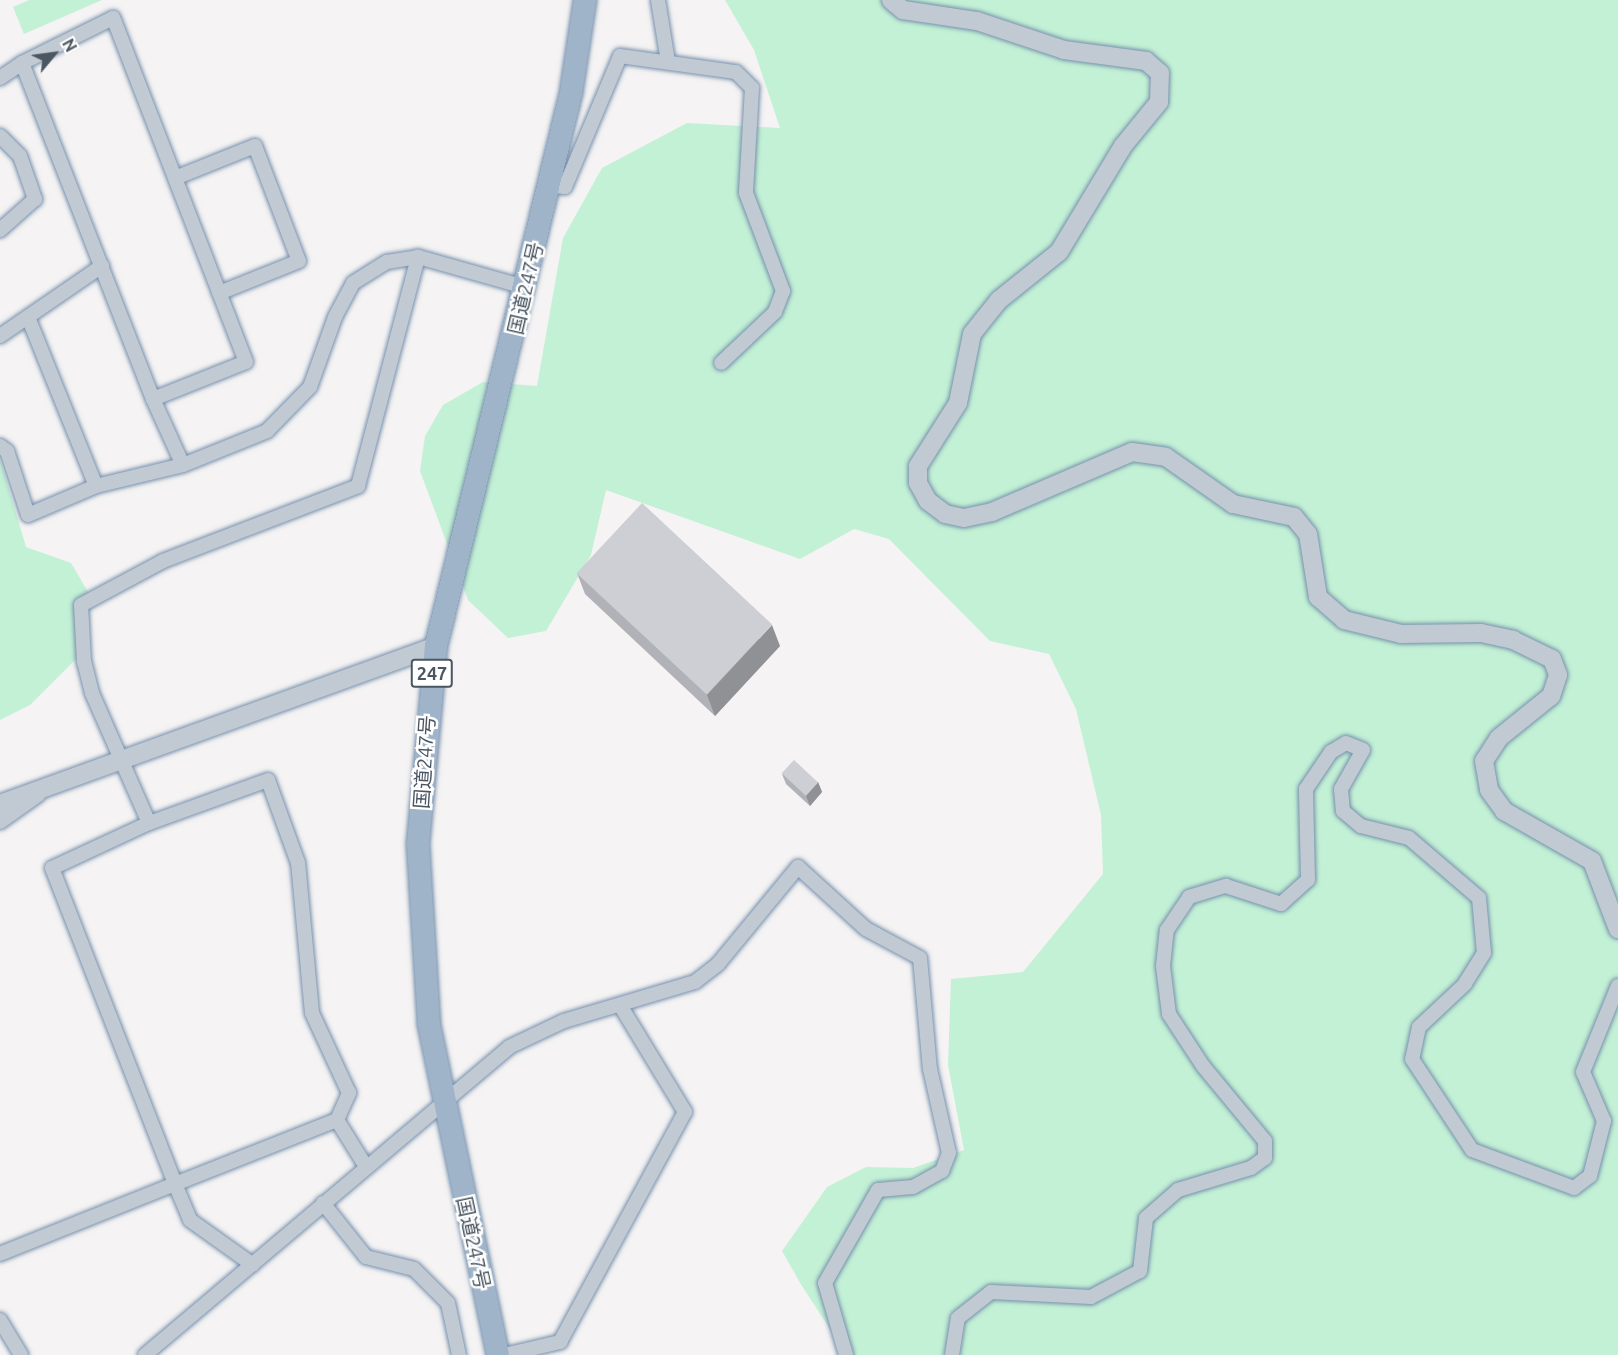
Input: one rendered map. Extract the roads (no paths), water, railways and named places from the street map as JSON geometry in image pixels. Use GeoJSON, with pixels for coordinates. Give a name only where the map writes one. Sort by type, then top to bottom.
{"type":"FeatureCollection","features":[{"type":"Feature","properties":{"kind":"highway","name":"国道247号"},"geometry":{"type":"LineString","coordinates":[[498,1355],[445,1104],[421,956],[418,844],[436,646],[571,93],[585,0]]}},
{"type":"Feature","properties":{"kind":"street"},"geometry":{"type":"LineString","coordinates":[[658,0],[668,62]]}},
{"type":"Feature","properties":{"kind":"street"},"geometry":{"type":"LineString","coordinates":[[891,0],[903,10],[977,21],[1064,50],[1146,61],[1160,73],[1159,102],[1124,146],[1059,252],[999,300],[972,334],[958,402],[918,466],[918,483],[928,501],[945,514],[964,518],[992,512],[1132,452],[1166,457],[1233,504],[1294,517],[1308,534],[1318,597],[1344,620],[1401,634],[1481,633],[1513,640],[1552,659],[1558,675],[1551,696],[1499,738],[1484,761],[1489,790],[1504,811],[1592,861],[1618,929]]}},
{"type":"Feature","properties":{"kind":"street"},"geometry":{"type":"LineString","coordinates":[[0,78],[22,63],[113,18],[246,362],[153,399]]}},
{"type":"Feature","properties":{"kind":"street"},"geometry":{"type":"LineString","coordinates":[[549,185],[565,187],[620,56],[736,72],[752,88],[746,193],[783,291],[775,312],[721,363]]}},
{"type":"Feature","properties":{"kind":"street"},"geometry":{"type":"LineString","coordinates":[[22,63],[153,399],[183,465]]}},
{"type":"Feature","properties":{"kind":"street"},"geometry":{"type":"LineString","coordinates":[[0,136],[20,156],[35,200],[0,230]]}},
{"type":"Feature","properties":{"kind":"street"},"geometry":{"type":"LineString","coordinates":[[175,178],[255,146],[299,261],[219,292]]}},
{"type":"Feature","properties":{"kind":"street"},"geometry":{"type":"LineString","coordinates":[[0,446],[7,451],[28,515],[96,486],[183,465],[267,431],[310,387],[353,283],[387,262],[418,256],[525,286]]}},
{"type":"Feature","properties":{"kind":"street"},"geometry":{"type":"LineString","coordinates":[[149,823],[92,693],[84,662],[81,605],[163,561],[358,486],[418,256]]}},
{"type":"Feature","properties":{"kind":"street"},"geometry":{"type":"LineString","coordinates":[[0,336],[102,266]]}},
{"type":"Feature","properties":{"kind":"street"},"geometry":{"type":"LineString","coordinates":[[28,317],[96,486]]}},
{"type":"Feature","properties":{"kind":"street"},"geometry":{"type":"LineString","coordinates":[[0,804],[56,783],[124,762],[436,646]]}},
{"type":"Feature","properties":{"kind":"street"},"geometry":{"type":"LineString","coordinates":[[952,1355],[958,1318],[991,1292],[1091,1297],[1140,1271],[1146,1218],[1178,1190],[1251,1168],[1265,1158],[1265,1141],[1203,1066],[1169,1014],[1163,966],[1167,930],[1189,897],[1226,886],[1281,904],[1308,880],[1306,789],[1331,752],[1346,743],[1363,750],[1341,789],[1343,811],[1361,826],[1409,838],[1479,898],[1484,953],[1465,984],[1419,1027],[1412,1059],[1472,1150],[1574,1188],[1590,1176],[1604,1120],[1583,1072],[1618,986]]}},
{"type":"Feature","properties":{"kind":"street"},"geometry":{"type":"LineString","coordinates":[[0,1254],[175,1184],[337,1120],[349,1093],[312,1013],[298,863],[268,780],[149,823],[52,868],[175,1184],[190,1220],[253,1265]]}},
{"type":"Feature","properties":{"kind":"street"},"geometry":{"type":"LineString","coordinates":[[0,794],[56,783]]}},
{"type":"Feature","properties":{"kind":"street"},"geometry":{"type":"LineString","coordinates":[[0,822],[56,783]]}},
{"type":"Feature","properties":{"kind":"street"},"geometry":{"type":"LineString","coordinates":[[145,1355],[253,1265],[365,1165],[445,1104],[509,1047],[564,1021],[695,982],[718,964],[798,867],[866,929],[920,958],[930,1070],[949,1153],[942,1170],[913,1187],[878,1190],[825,1283],[846,1355]]}},
{"type":"Feature","properties":{"kind":"street"},"geometry":{"type":"LineString","coordinates":[[505,1355],[560,1342],[685,1112],[620,1005]]}},
{"type":"Feature","properties":{"kind":"street"},"geometry":{"type":"LineString","coordinates":[[337,1120],[365,1165]]}},
{"type":"Feature","properties":{"kind":"street"},"geometry":{"type":"LineString","coordinates":[[322,1203],[366,1257],[414,1269],[448,1303],[459,1355]]}},
{"type":"Feature","properties":{"kind":"street"},"geometry":{"type":"LineString","coordinates":[[0,1320],[21,1355]]}}]}
